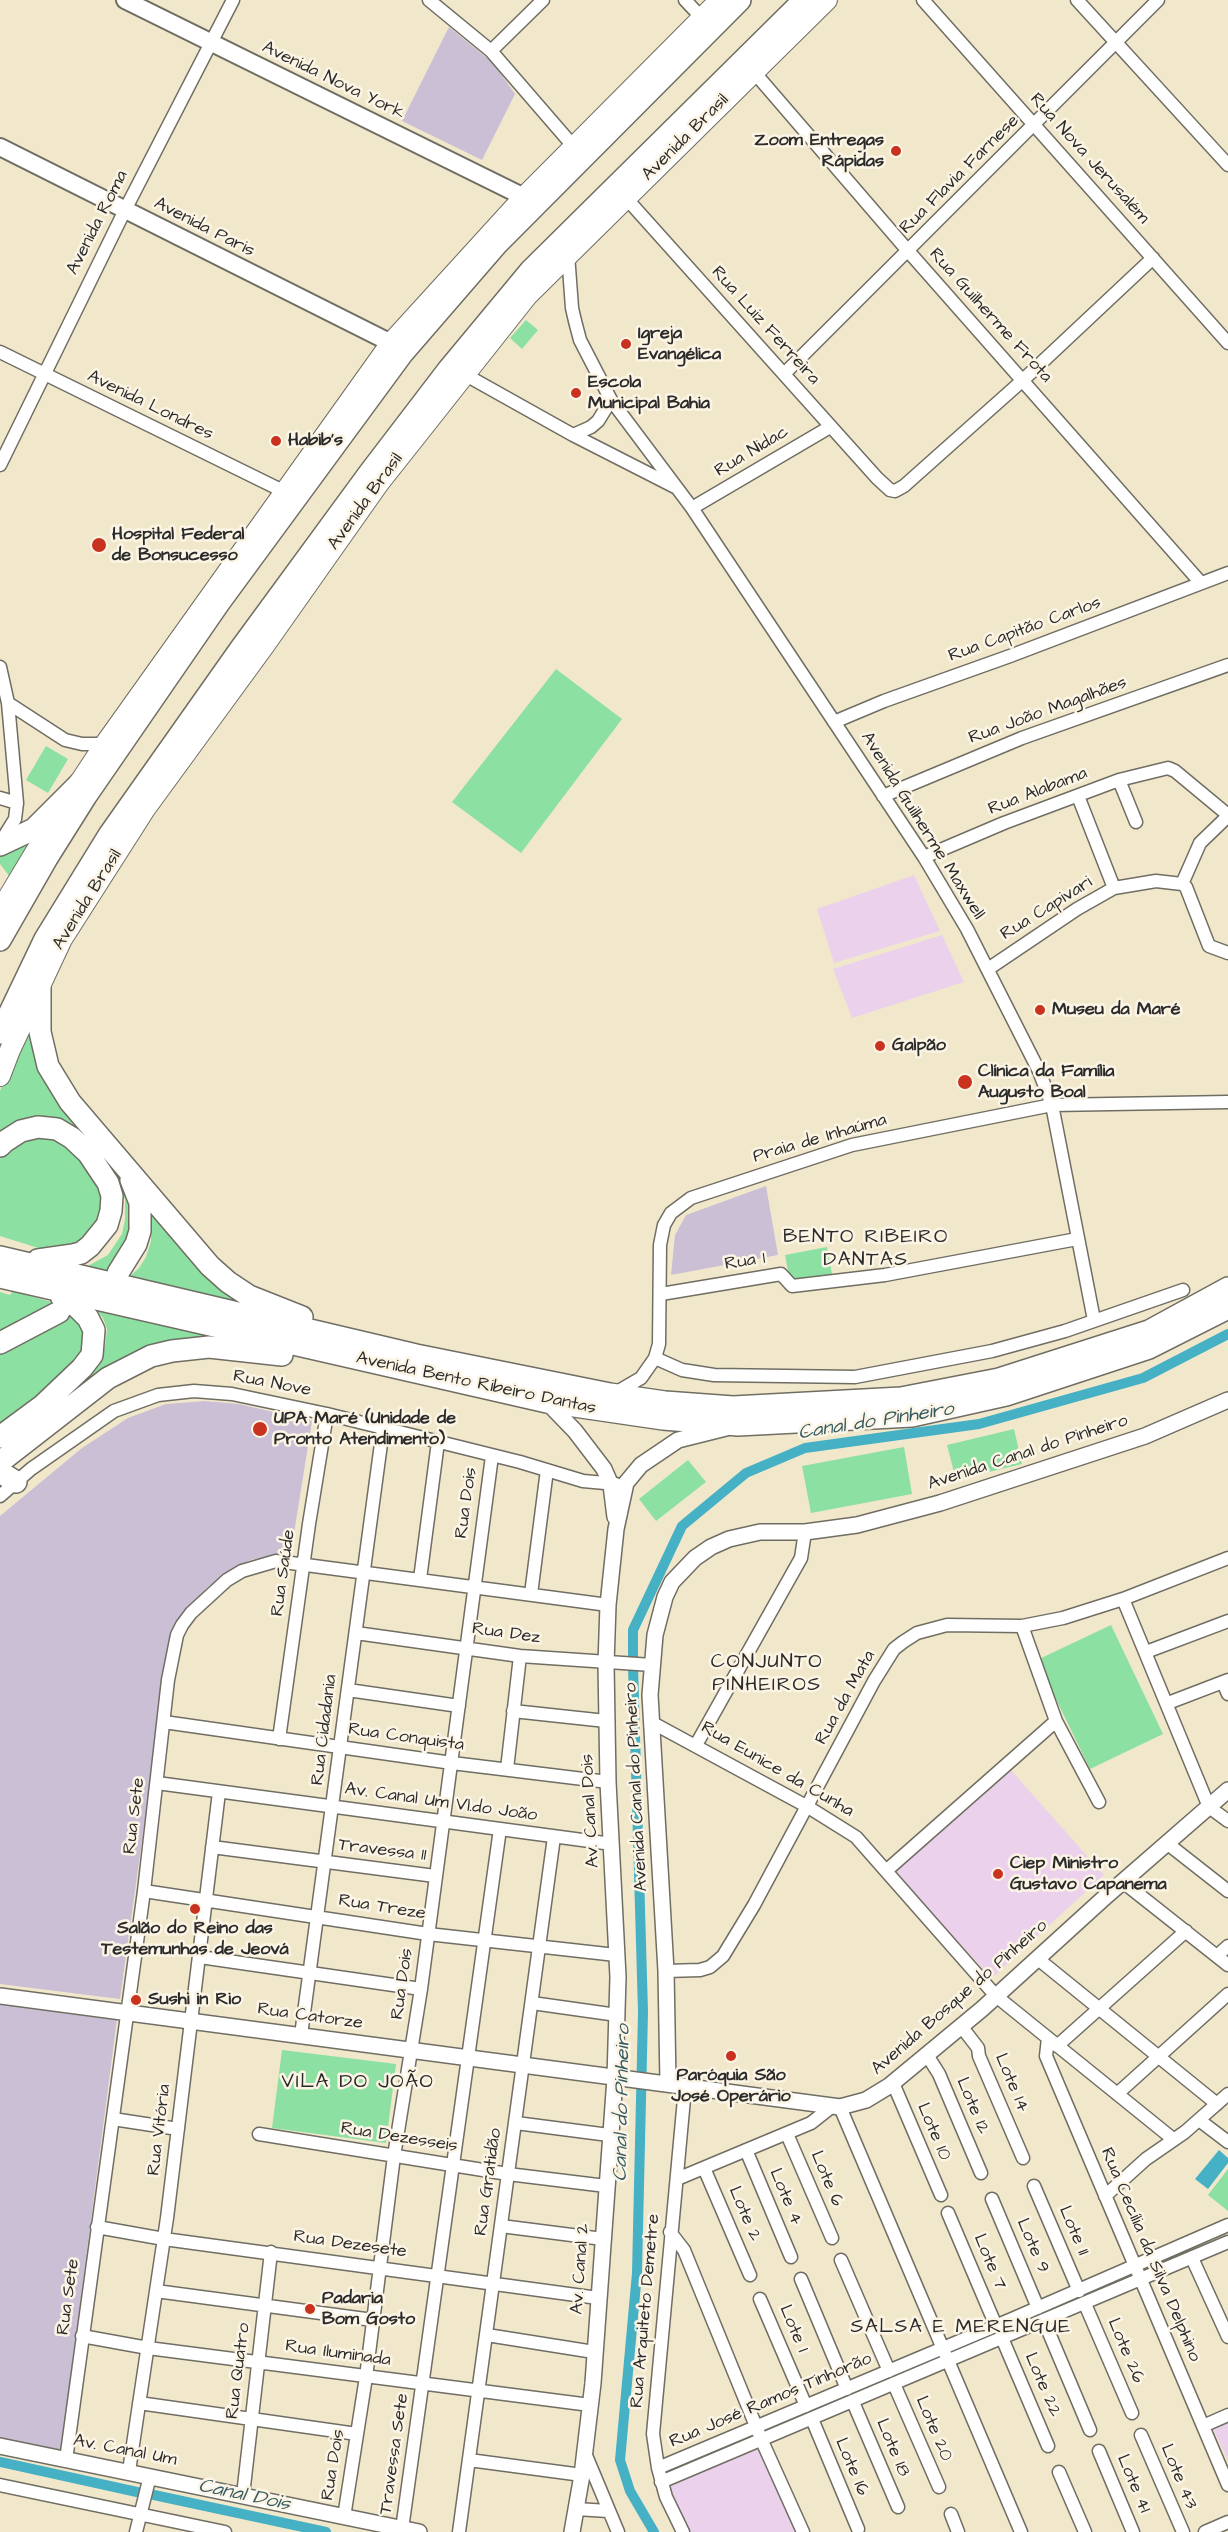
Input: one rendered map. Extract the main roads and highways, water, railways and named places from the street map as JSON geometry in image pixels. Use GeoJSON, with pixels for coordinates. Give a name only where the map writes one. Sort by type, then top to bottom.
{"type":"FeatureCollection","features":[{"type":"Feature","properties":{"kind":"highway"},"geometry":{"type":"LineString","coordinates":[[0,911],[105,744],[391,344],[524,197],[720,0]]}},
{"type":"Feature","properties":{"kind":"highway"},"geometry":{"type":"LineString","coordinates":[[0,940],[46,858],[86,796],[219,603],[402,354],[498,243],[740,0]]}},
{"type":"Feature","properties":{"kind":"highway","name":"Avenida Brasil"},"geometry":{"type":"LineString","coordinates":[[0,1033],[45,939],[109,835],[241,648],[370,472],[500,305],[531,270],[804,0]]}},
{"type":"Feature","properties":{"kind":"highway","name":"Avenida Brasil"},"geometry":{"type":"LineString","coordinates":[[0,1076],[40,983],[62,939],[145,809],[264,646],[378,483],[526,296],[827,0]]}},
{"type":"Feature","properties":{"kind":"highway"},"geometry":{"type":"LineString","coordinates":[[574,147],[596,133],[659,72],[685,54]]}},
{"type":"Feature","properties":{"kind":"highway"},"geometry":{"type":"LineString","coordinates":[[568,254],[663,137]]}},
{"type":"Feature","properties":{"kind":"highway"},"geometry":{"type":"LineString","coordinates":[[0,844],[34,829],[79,784]]}},
{"type":"Feature","properties":{"kind":"highway"},"geometry":{"type":"LineString","coordinates":[[40,983],[40,1032],[48,1066],[70,1102],[210,1266],[249,1296],[271,1306],[416,1355]]}},
{"type":"Feature","properties":{"kind":"highway"},"geometry":{"type":"LineString","coordinates":[[0,1146],[21,1131],[38,1127],[57,1129],[72,1138],[88,1153],[108,1183],[111,1196],[111,1211],[107,1225],[90,1246],[81,1253],[23,1262]]}},
{"type":"Feature","properties":{"kind":"highway"},"geometry":{"type":"LineString","coordinates":[[118,1273],[136,1244],[141,1218],[140,1203],[127,1171]]}},
{"type":"Feature","properties":{"kind":"highway","name":"Avenida Bento Ribeiro Dantas"},"geometry":{"type":"LineString","coordinates":[[1,1264],[23,1262],[416,1355],[610,1394],[665,1402],[733,1407],[901,1398],[999,1379],[1141,1334],[1228,1288]]}},
{"type":"Feature","properties":{"kind":"highway","name":"Avenida Bento Ribeiro Dantas"},"geometry":{"type":"LineString","coordinates":[[1,1264],[53,1291],[547,1402],[663,1419],[738,1425],[912,1416],[1006,1395],[1149,1347],[1228,1308]]}},
{"type":"Feature","properties":{"kind":"highway"},"geometry":{"type":"LineString","coordinates":[[0,1437],[42,1406],[82,1368],[92,1355],[94,1330],[88,1318],[78,1308],[53,1291]]}},
{"type":"Feature","properties":{"kind":"highway"},"geometry":{"type":"LineString","coordinates":[[0,1343],[59,1312]]}},
{"type":"Feature","properties":{"kind":"highway"},"geometry":{"type":"LineString","coordinates":[[0,1461],[108,1378],[151,1356],[209,1347],[335,1362],[377,1363]]}},
{"type":"Feature","properties":{"kind":"main road","name":"Avenida Nova York"},"geometry":{"type":"LineString","coordinates":[[125,0],[524,197]]}},
{"type":"Feature","properties":{"kind":"main road","name":"Avenida Paris"},"geometry":{"type":"LineString","coordinates":[[0,147],[391,344]]}},
{"type":"Feature","properties":{"kind":"water"},"geometry":{"type":"Polygon","coordinates":[[[1219,2150],[1228,2158],[1228,2163],[1208,2189],[1195,2179],[1219,2150]]]}},
{"type":"Feature","properties":{"kind":"waterway","name":"Canal do Pinheiro"},"geometry":{"type":"LineString","coordinates":[[633,1662],[633,1630],[682,1526],[746,1473],[805,1448],[979,1424],[1143,1378],[1228,1334]]}},
{"type":"Feature","properties":{"kind":"waterway","name":"Canal do Pinheiro"},"geometry":{"type":"LineString","coordinates":[[633,1666],[643,2012],[637,2273],[620,2460],[630,2491],[654,2532]]}},
{"type":"Feature","properties":{"kind":"waterway","name":"Canal Dois"},"geometry":{"type":"LineString","coordinates":[[0,2462],[137,2492]]}},
{"type":"Feature","properties":{"kind":"waterway","name":"Canal Dois"},"geometry":{"type":"LineString","coordinates":[[154,2495],[326,2532]]}},
{"type":"Feature","properties":{"kind":"place","name":"Zoom Entregas Rápidas"},"geometry":{"type":"Point","coordinates":[896,151]}},
{"type":"Feature","properties":{"kind":"place","name":"Igreja Evangélica"},"geometry":{"type":"Point","coordinates":[626,344]}},
{"type":"Feature","properties":{"kind":"place","name":"Escola Municipal Bahia"},"geometry":{"type":"Point","coordinates":[576,393]}},
{"type":"Feature","properties":{"kind":"place","name":"Habib's"},"geometry":{"type":"Point","coordinates":[276,441]}},
{"type":"Feature","properties":{"kind":"place","name":"Hospital Federal de Bonsucesso"},"geometry":{"type":"Point","coordinates":[99,545]}},
{"type":"Feature","properties":{"kind":"place","name":"Museu da Maré"},"geometry":{"type":"Point","coordinates":[1040,1010]}},
{"type":"Feature","properties":{"kind":"place","name":"Galpão"},"geometry":{"type":"Point","coordinates":[880,1046]}},
{"type":"Feature","properties":{"kind":"place","name":"Clínica da Família Augusto Boal"},"geometry":{"type":"Point","coordinates":[965,1082]}},
{"type":"Feature","properties":{"kind":"place","name":"UPA Maré (Unidade de Pronto Atendimento)"},"geometry":{"type":"Point","coordinates":[260,1429]}},
{"type":"Feature","properties":{"kind":"place","name":"Ciep Ministro Gustavo Capanema"},"geometry":{"type":"Point","coordinates":[998,1874]}},
{"type":"Feature","properties":{"kind":"place","name":"Salão do Reino das Testemunhas de Jeová"},"geometry":{"type":"Point","coordinates":[195,1909]}},
{"type":"Feature","properties":{"kind":"place","name":"Sushi in Rio"},"geometry":{"type":"Point","coordinates":[136,2000]}},
{"type":"Feature","properties":{"kind":"place","name":"Paróquia São José Operário"},"geometry":{"type":"Point","coordinates":[731,2056]}},
{"type":"Feature","properties":{"kind":"place","name":"Padaria Bom Gosto"},"geometry":{"type":"Point","coordinates":[310,2309]}},
{"type":"Feature","properties":{"kind":"district","name":"BENTO RIBEIRO DANTAS"},"geometry":{"type":"Point","coordinates":[866,1250]}},
{"type":"Feature","properties":{"kind":"district","name":"CONJUNTO PINHEIROS"},"geometry":{"type":"Point","coordinates":[767,1674]}},
{"type":"Feature","properties":{"kind":"district","name":"VILA DO JOÃO"},"geometry":{"type":"Point","coordinates":[358,2083]}},
{"type":"Feature","properties":{"kind":"district","name":"SALSA E MERENGUE"},"geometry":{"type":"Point","coordinates":[961,2328]}}]}
